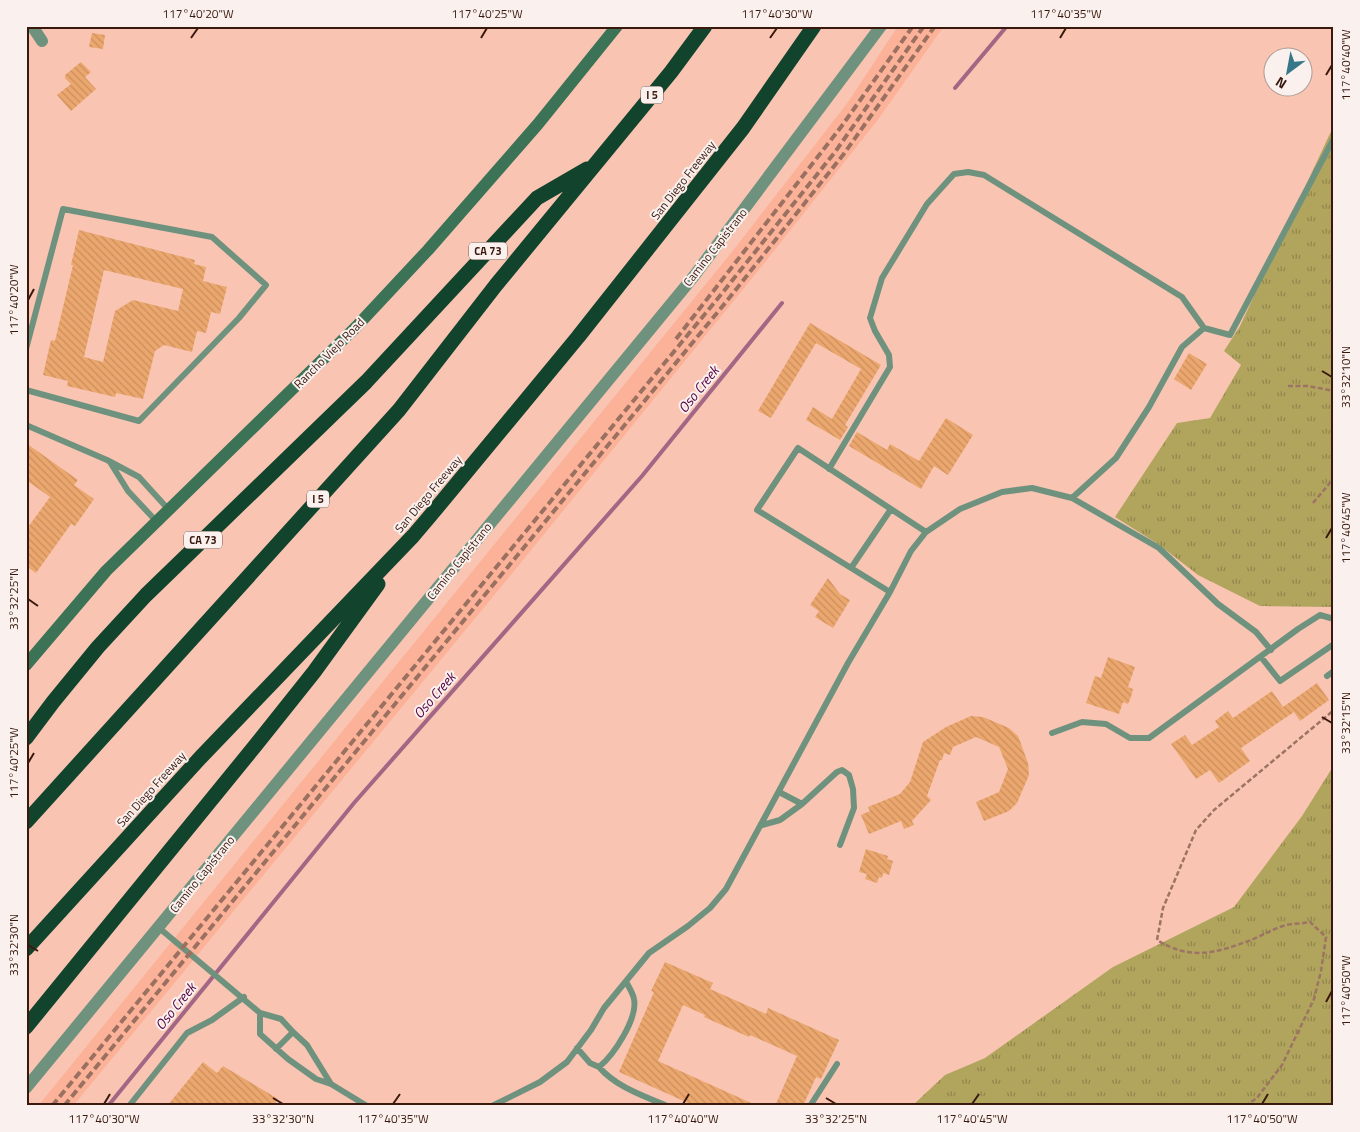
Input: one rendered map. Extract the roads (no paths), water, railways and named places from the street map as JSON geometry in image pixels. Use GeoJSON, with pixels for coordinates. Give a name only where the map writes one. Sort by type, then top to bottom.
{"type":"FeatureCollection","features":[{"type":"Feature","properties":{"kind":"highway","name":"I 5"},"geometry":{"type":"LineString","coordinates":[[26,822],[399,410],[496,285],[597,164],[705,26]]}},
{"type":"Feature","properties":{"kind":"highway","name":"San Diego Freeway"},"geometry":{"type":"LineString","coordinates":[[26,948],[200,758],[413,536],[578,337],[730,144],[814,26]]}},
{"type":"Feature","properties":{"kind":"highway","name":"CA 73"},"geometry":{"type":"LineString","coordinates":[[26,738],[93,654],[146,595],[366,382],[537,198],[597,164]]}},
{"type":"Feature","properties":{"kind":"highway"},"geometry":{"type":"LineString","coordinates":[[26,1027],[314,672],[413,536]]}},
{"type":"Feature","properties":{"kind":"main road","name":"Rancho Viejo Road"},"geometry":{"type":"LineString","coordinates":[[26,665],[106,572],[356,327],[428,250],[538,124],[618,26]]}},
{"type":"Feature","properties":{"kind":"street"},"geometry":{"type":"LineString","coordinates":[[32,26],[42,41]]}},
{"type":"Feature","properties":{"kind":"street","name":"Camino Capistrano"},"geometry":{"type":"LineString","coordinates":[[26,1088],[694,276],[881,26]]}},
{"type":"Feature","properties":{"kind":"lane"},"geometry":{"type":"LineString","coordinates":[[829,469],[890,367],[889,355],[875,332],[870,318],[882,278],[927,204],[954,174],[968,172],[984,175],[1182,297],[1204,328],[1230,335],[1334,138]]}},
{"type":"Feature","properties":{"kind":"lane"},"geometry":{"type":"LineString","coordinates":[[26,349],[63,209],[212,237],[266,286],[239,318],[139,421],[26,390]]}},
{"type":"Feature","properties":{"kind":"lane"},"geometry":{"type":"LineString","coordinates":[[1072,498],[1116,458],[1182,347],[1204,328]]}},
{"type":"Feature","properties":{"kind":"lane"},"geometry":{"type":"LineString","coordinates":[[26,425],[109,461],[140,477],[169,510]]}},
{"type":"Feature","properties":{"kind":"lane"},"geometry":{"type":"LineString","coordinates":[[890,592],[757,510],[798,448],[926,532]]}},
{"type":"Feature","properties":{"kind":"lane"},"geometry":{"type":"LineString","coordinates":[[109,461],[128,491],[157,522]]}},
{"type":"Feature","properties":{"kind":"lane"},"geometry":{"type":"LineString","coordinates":[[492,1106],[540,1082],[567,1062],[591,1030],[604,1008],[649,953],[710,908],[726,889],[911,551],[926,532],[960,509],[1002,492],[1032,488],[1072,498],[1159,548],[1218,604],[1256,632],[1271,650]]}},
{"type":"Feature","properties":{"kind":"lane"},"geometry":{"type":"LineString","coordinates":[[852,568],[891,509]]}},
{"type":"Feature","properties":{"kind":"lane"},"geometry":{"type":"LineString","coordinates":[[1052,734],[1082,722],[1106,724],[1130,738],[1149,738],[1298,629],[1320,616],[1334,619]]}},
{"type":"Feature","properties":{"kind":"lane"},"geometry":{"type":"LineString","coordinates":[[1261,657],[1280,681],[1334,644]]}},
{"type":"Feature","properties":{"kind":"lane"},"geometry":{"type":"LineString","coordinates":[[1326,676],[1334,671]]}},
{"type":"Feature","properties":{"kind":"lane"},"geometry":{"type":"LineString","coordinates":[[762,825],[780,820],[802,804],[837,772],[842,770],[849,775],[853,789],[854,808],[840,845]]}},
{"type":"Feature","properties":{"kind":"lane"},"geometry":{"type":"LineString","coordinates":[[779,792],[802,804]]}},
{"type":"Feature","properties":{"kind":"lane"},"geometry":{"type":"LineString","coordinates":[[158,927],[244,997],[260,1013],[281,1019],[307,1045],[331,1084]]}},
{"type":"Feature","properties":{"kind":"lane"},"geometry":{"type":"LineString","coordinates":[[599,1067],[610,1058],[620,1042],[634,1011],[634,998],[626,981]]}},
{"type":"Feature","properties":{"kind":"lane"},"geometry":{"type":"LineString","coordinates":[[129,1106],[187,1033],[212,1020],[244,997]]}},
{"type":"Feature","properties":{"kind":"lane"},"geometry":{"type":"LineString","coordinates":[[260,1013],[260,1034],[276,1049],[316,1079],[331,1084],[367,1106]]}},
{"type":"Feature","properties":{"kind":"lane"},"geometry":{"type":"LineString","coordinates":[[276,1049],[294,1032]]}},
{"type":"Feature","properties":{"kind":"lane"},"geometry":{"type":"LineString","coordinates":[[577,1048],[590,1063],[599,1067],[607,1077],[641,1096],[668,1106]]}},
{"type":"Feature","properties":{"kind":"lane"},"geometry":{"type":"LineString","coordinates":[[810,1106],[837,1064]]}},
{"type":"Feature","properties":{"kind":"waterway","name":"Oso Creek"},"geometry":{"type":"LineString","coordinates":[[955,88],[1007,26]]}},
{"type":"Feature","properties":{"kind":"waterway","name":"Oso Creek"},"geometry":{"type":"LineString","coordinates":[[108,1106],[354,803],[642,476],[782,303]]}},
{"type":"Feature","properties":{"kind":"railway"},"geometry":{"type":"LineString","coordinates":[[676,339],[841,127],[913,26]]}},
{"type":"Feature","properties":{"kind":"railway"},"geometry":{"type":"LineString","coordinates":[[52,1106],[719,297],[835,152],[924,26]]}},
{"type":"Feature","properties":{"kind":"railway"},"geometry":{"type":"LineString","coordinates":[[64,1106],[726,302],[843,155],[935,26]]}}]}
